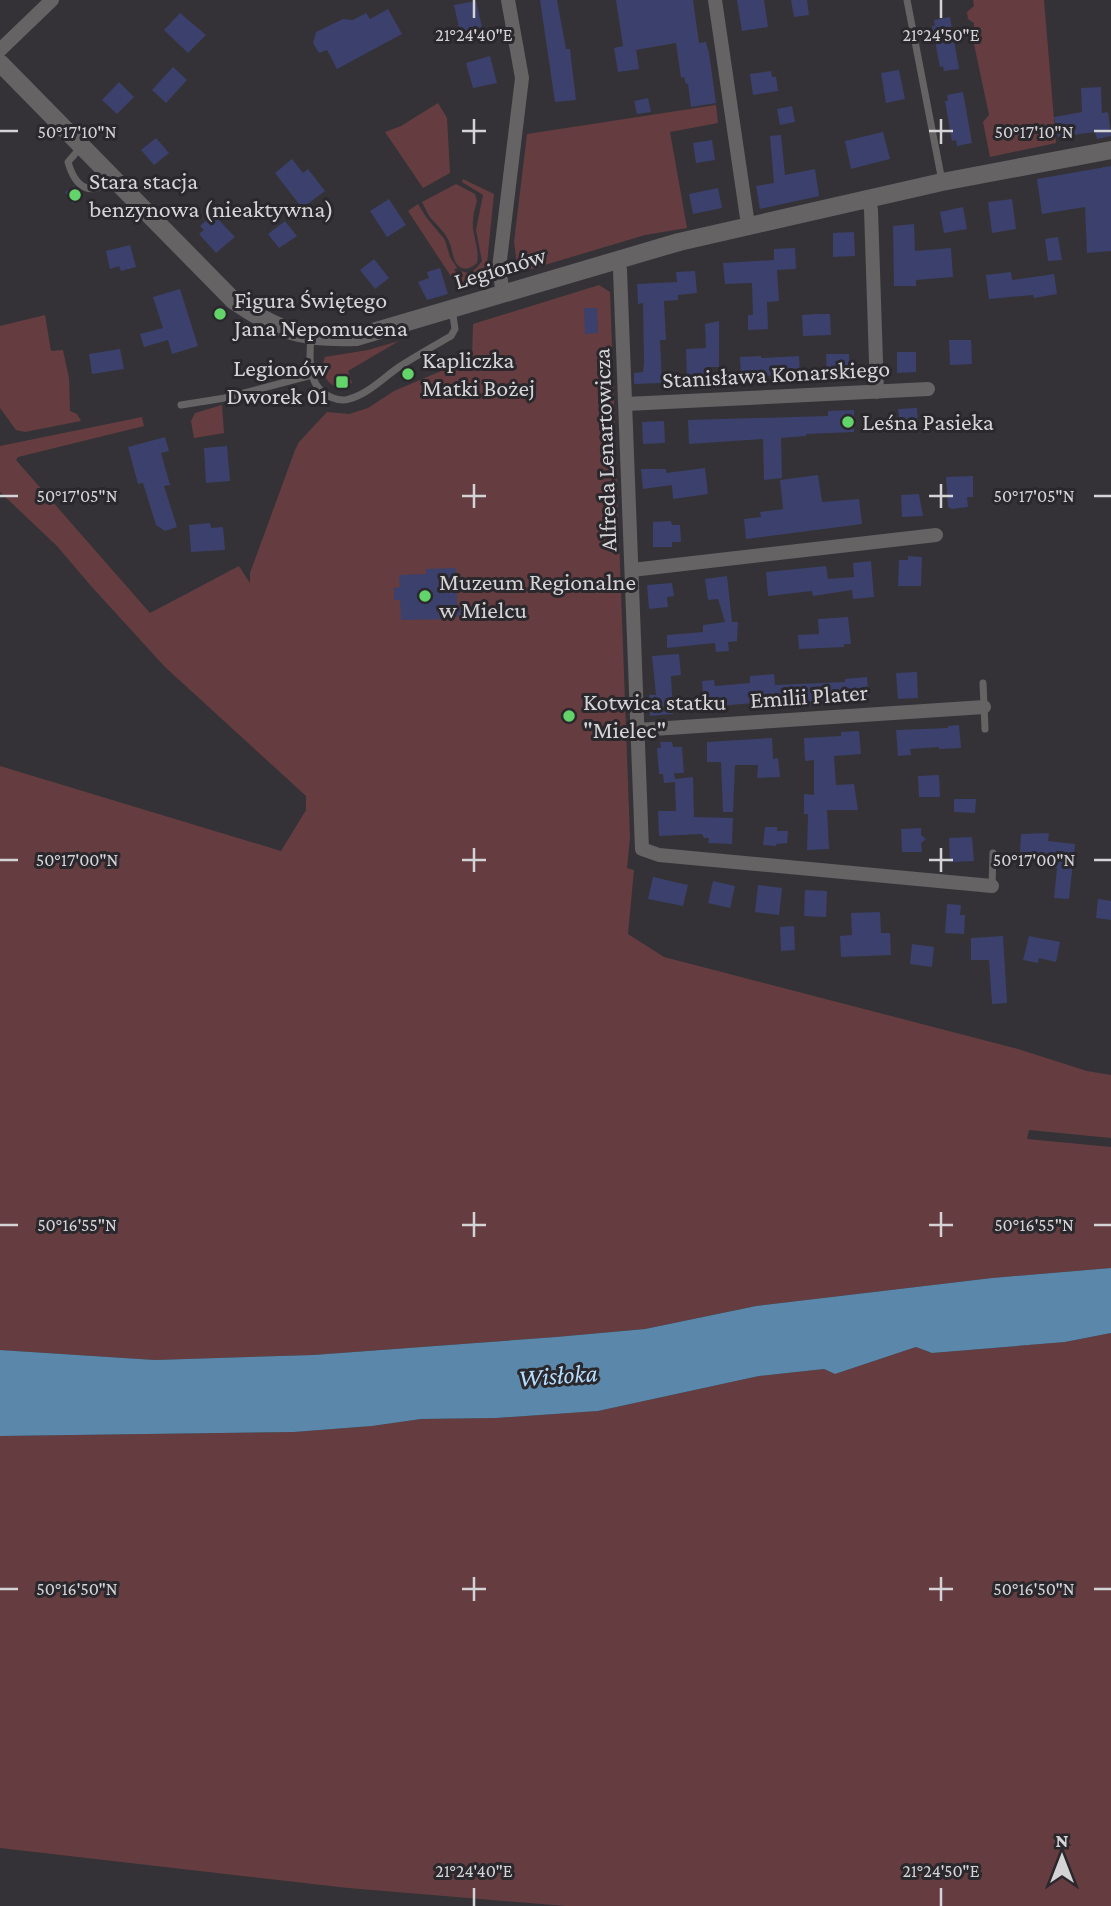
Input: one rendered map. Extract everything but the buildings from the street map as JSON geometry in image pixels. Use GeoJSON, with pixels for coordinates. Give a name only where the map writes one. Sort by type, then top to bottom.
{"type":"FeatureCollection","features":[{"type":"Feature","properties":{"kind":"street"},"geometry":{"type":"LineString","coordinates":[[0,50],[52,0]]}},
{"type":"Feature","properties":{"kind":"street"},"geometry":{"type":"LineString","coordinates":[[503,294],[499,268],[522,78],[508,0]]}},
{"type":"Feature","properties":{"kind":"street"},"geometry":{"type":"LineString","coordinates":[[715,0],[748,225]]}},
{"type":"Feature","properties":{"kind":"street","name":"Legionów"},"geometry":{"type":"LineString","coordinates":[[0,63],[233,300],[281,329],[311,336],[356,337],[617,259],[748,225],[942,182],[1111,150]]}},
{"type":"Feature","properties":{"kind":"street"},"geometry":{"type":"LineString","coordinates":[[869,198],[877,392]]}},
{"type":"Feature","properties":{"kind":"street","name":"Alfreda Lenartowicza"},"geometry":{"type":"LineString","coordinates":[[617,259],[620,270],[626,404],[642,849],[659,855],[992,886]]}},
{"type":"Feature","properties":{"kind":"street","name":"Stanisława Konarskiego"},"geometry":{"type":"LineString","coordinates":[[626,404],[928,389]]}},
{"type":"Feature","properties":{"kind":"street"},"geometry":{"type":"LineString","coordinates":[[632,570],[936,535]]}},
{"type":"Feature","properties":{"kind":"street","name":"Emilii Plater"},"geometry":{"type":"LineString","coordinates":[[638,730],[984,707]]}},
{"type":"Feature","properties":{"kind":"lane"},"geometry":{"type":"LineString","coordinates":[[907,0],[942,182]]}},
{"type":"Feature","properties":{"kind":"lane"},"geometry":{"type":"LineString","coordinates":[[82,147],[68,162],[70,169],[85,188],[99,188],[112,178]]}},
{"type":"Feature","properties":{"kind":"lane"},"geometry":{"type":"LineString","coordinates":[[311,336],[309,361],[317,388],[327,396],[348,400],[451,336],[455,329],[452,308]]}},
{"type":"Feature","properties":{"kind":"lane"},"geometry":{"type":"LineString","coordinates":[[181,405],[312,375]]}},
{"type":"Feature","properties":{"kind":"lane"},"geometry":{"type":"LineString","coordinates":[[983,683],[985,729]]}},
{"type":"Feature","properties":{"kind":"lane"},"geometry":{"type":"LineString","coordinates":[[992,886],[993,853]]}},
{"type":"Feature","properties":{"kind":"shaded area"},"geometry":{"type":"Polygon","coordinates":[[[973,0],[1044,0],[1056,143],[990,157],[983,122],[989,115],[971,30],[974,23],[968,19],[967,12],[974,6],[973,0]]]}},
{"type":"Feature","properties":{"kind":"shaded area"},"geometry":{"type":"Polygon","coordinates":[[[438,103],[447,118],[450,173],[423,188],[385,132],[401,126],[438,103]]]}},
{"type":"Feature","properties":{"kind":"shaded area"},"geometry":{"type":"Polygon","coordinates":[[[716,105],[718,123],[670,132],[687,228],[645,235],[518,273],[514,242],[527,134],[716,105]]]}},
{"type":"Feature","properties":{"kind":"shaded area"},"geometry":{"type":"Polygon","coordinates":[[[463,179],[494,194],[485,283],[460,290],[408,211],[418,204],[445,240],[450,257],[457,268],[454,270],[458,274],[474,270],[482,261],[476,230],[483,195],[462,182],[463,179]]]}},
{"type":"Feature","properties":{"kind":"shaded area"},"geometry":{"type":"Polygon","coordinates":[[[456,184],[475,194],[477,201],[473,225],[477,263],[466,269],[457,264],[446,236],[430,217],[422,202],[456,184]]]}},
{"type":"Feature","properties":{"kind":"shaded area"},"geometry":{"type":"Polygon","coordinates":[[[599,285],[610,292],[630,838],[627,868],[634,870],[628,934],[664,957],[1018,1049],[1087,1071],[1111,1075],[1111,1138],[1029,1130],[1027,1139],[1111,1147],[1111,1268],[992,1278],[756,1306],[645,1329],[313,1355],[155,1360],[0,1350],[0,766],[281,851],[306,810],[306,796],[165,667],[57,546],[0,492],[0,446],[142,417],[144,426],[18,457],[16,460],[150,613],[239,566],[250,583],[250,573],[295,450],[327,412],[349,414],[368,408],[394,391],[472,358],[473,324],[599,285]]]}},
{"type":"Feature","properties":{"kind":"shaded area"},"geometry":{"type":"Polygon","coordinates":[[[45,315],[51,351],[63,350],[69,378],[70,411],[77,414],[81,421],[25,432],[16,430],[0,408],[0,326],[45,315]]]}},
{"type":"Feature","properties":{"kind":"shaded area"},"geometry":{"type":"Polygon","coordinates":[[[399,341],[348,371],[352,383],[339,387],[325,377],[325,357],[368,350],[399,341]]]}},
{"type":"Feature","properties":{"kind":"shaded area"},"geometry":{"type":"Polygon","coordinates":[[[222,405],[224,433],[194,438],[191,421],[195,413],[222,405]]]}},
{"type":"Feature","properties":{"kind":"shaded area"},"geometry":{"type":"Polygon","coordinates":[[[1111,1333],[1111,1906],[566,1906],[348,1888],[0,1848],[0,1436],[294,1432],[421,1419],[496,1418],[598,1411],[759,1376],[824,1369],[835,1374],[916,1347],[932,1353],[1065,1342],[1111,1333]]]}},
{"type":"Feature","properties":{"kind":"water","name":"Wisłoka"},"geometry":{"type":"Polygon","coordinates":[[[1111,1268],[1111,1333],[1065,1342],[932,1353],[916,1347],[835,1374],[824,1369],[759,1376],[598,1411],[496,1418],[421,1419],[294,1432],[0,1436],[0,1350],[155,1360],[313,1355],[645,1329],[756,1306],[992,1278],[1111,1268]]]}},
{"type":"Feature","properties":{"kind":"place","name":"Stara stacja benzynowa (nieaktywna)"},"geometry":{"type":"Point","coordinates":[75,195]}},
{"type":"Feature","properties":{"kind":"place","name":"Figura Świętego Jana Nepomucena"},"geometry":{"type":"Point","coordinates":[220,314]}},
{"type":"Feature","properties":{"kind":"place","name":"Kapliczka Matki Bożej"},"geometry":{"type":"Point","coordinates":[408,374]}},
{"type":"Feature","properties":{"kind":"place","name":"Legionów Dworek 01"},"geometry":{"type":"Point","coordinates":[342,382]}},
{"type":"Feature","properties":{"kind":"place","name":"Leśna Pasieka"},"geometry":{"type":"Point","coordinates":[848,422]}},
{"type":"Feature","properties":{"kind":"place","name":"Muzeum Regionalne w Mielcu"},"geometry":{"type":"Point","coordinates":[425,596]}},
{"type":"Feature","properties":{"kind":"place","name":"Kotwica statku \"Mielec\""},"geometry":{"type":"Point","coordinates":[569,716]}}]}
